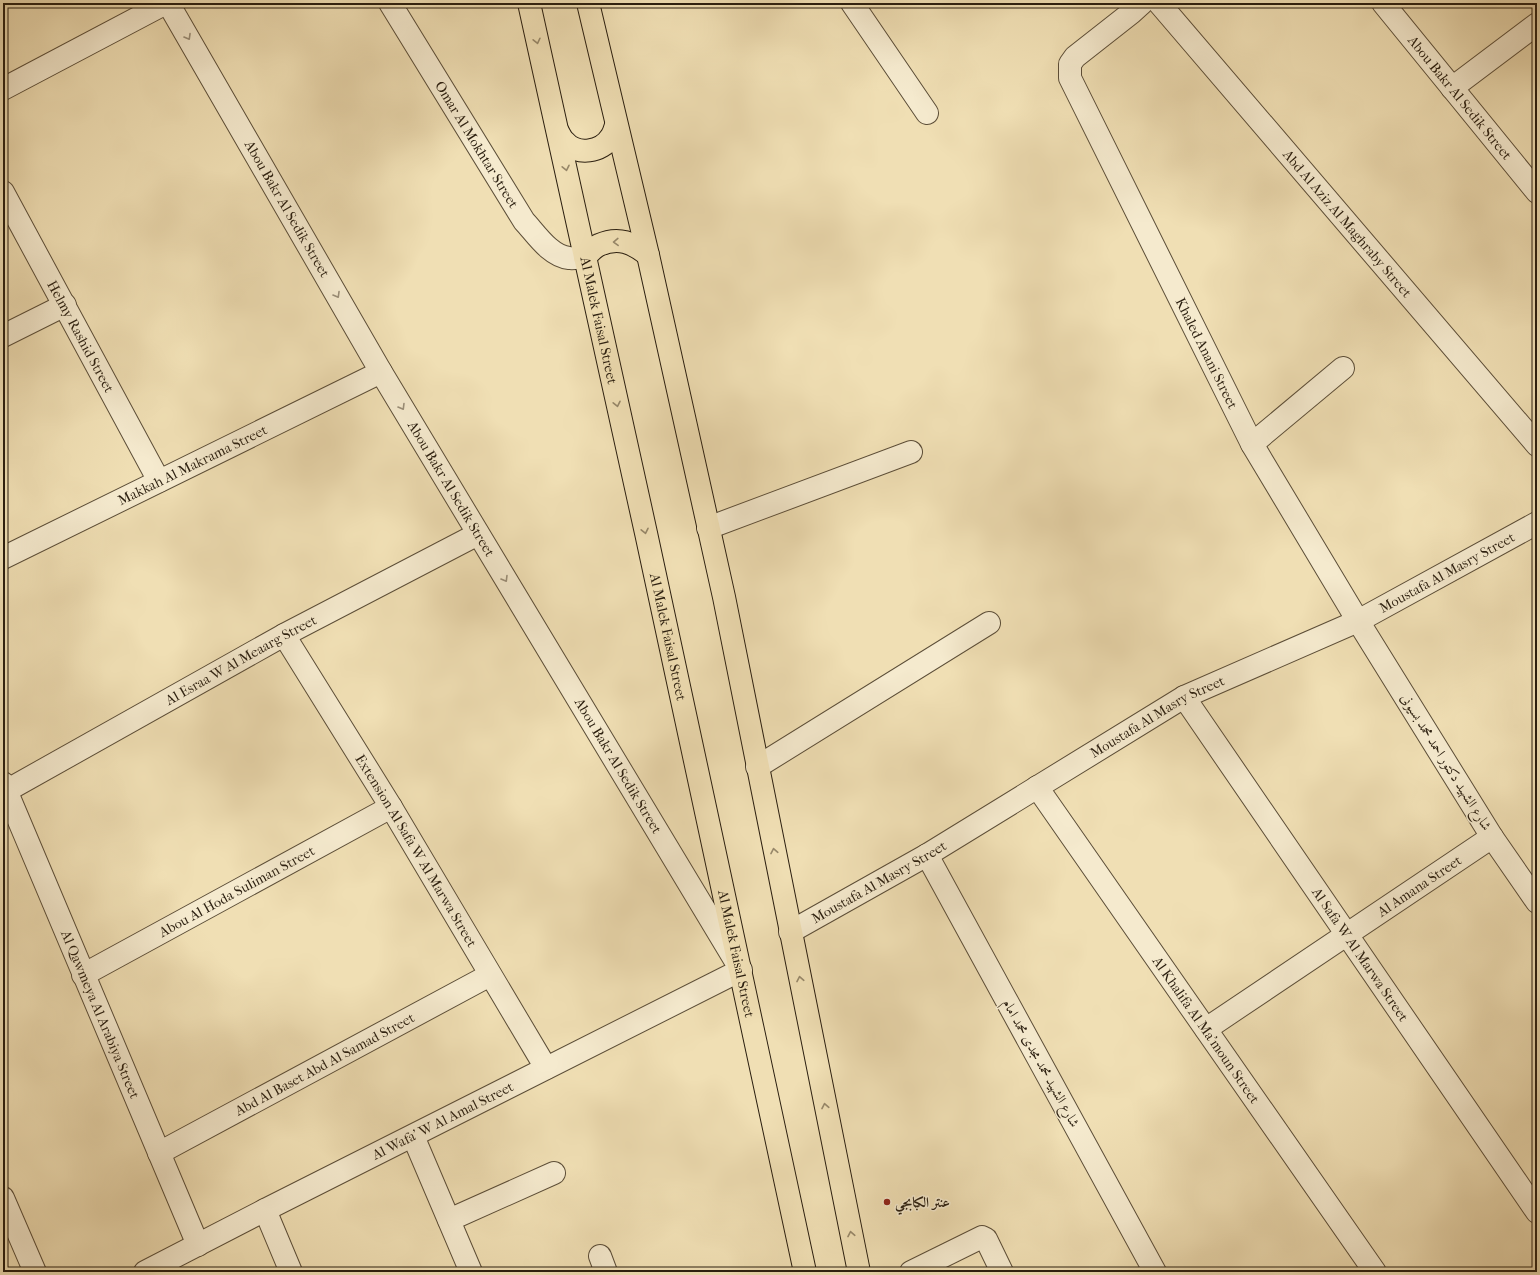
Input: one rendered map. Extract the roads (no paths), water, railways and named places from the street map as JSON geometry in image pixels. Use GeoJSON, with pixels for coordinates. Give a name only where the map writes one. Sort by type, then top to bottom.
{"type":"FeatureCollection","features":[{"type":"Feature","properties":{"kind":"main road","name":"Al Malek Faisal Street"},"geometry":{"type":"LineString","coordinates":[[529,3],[741,970],[805,1272]]}},
{"type":"Feature","properties":{"kind":"main road"},"geometry":{"type":"LineString","coordinates":[[588,3],[648,255],[725,605],[859,1272]]}},
{"type":"Feature","properties":{"kind":"main road"},"geometry":{"type":"LineString","coordinates":[[558,132],[565,143],[576,150],[589,151],[602,147],[611,137],[616,125]]}},
{"type":"Feature","properties":{"kind":"main road"},"geometry":{"type":"LineString","coordinates":[[585,257],[598,245],[616,240],[634,244],[648,255]]}},
{"type":"Feature","properties":{"kind":"street"},"geometry":{"type":"LineString","coordinates":[[3,89],[167,3]]}},
{"type":"Feature","properties":{"kind":"street","name":"Abou Bakr Al Sedik Street"},"geometry":{"type":"LineString","coordinates":[[167,3],[381,372],[741,970]]}},
{"type":"Feature","properties":{"kind":"street","name":"Omar Al Mokhtar Street"},"geometry":{"type":"LineString","coordinates":[[390,3],[524,221],[547,247],[558,254],[569,258],[585,257]]}},
{"type":"Feature","properties":{"kind":"street"},"geometry":{"type":"LineString","coordinates":[[852,3],[927,113]]}},
{"type":"Feature","properties":{"kind":"street","name":"Abd Al Aziz Al Maghraby Street"},"geometry":{"type":"LineString","coordinates":[[1158,3],[1537,445]]}},
{"type":"Feature","properties":{"kind":"street","name":"Abou Bakr Al Sedik Street"},"geometry":{"type":"LineString","coordinates":[[1383,3],[1537,192]]}},
{"type":"Feature","properties":{"kind":"street","name":"Khaled Anani Street"},"geometry":{"type":"LineString","coordinates":[[1131,6],[1075,57],[1070,64],[1070,78],[1252,444],[1358,621]]}},
{"type":"Feature","properties":{"kind":"street"},"geometry":{"type":"LineString","coordinates":[[1452,88],[1537,24]]}},
{"type":"Feature","properties":{"kind":"street","name":"Helmy Rashid Street"},"geometry":{"type":"LineString","coordinates":[[3,192],[160,481]]}},
{"type":"Feature","properties":{"kind":"street"},"geometry":{"type":"LineString","coordinates":[[3,336],[65,305]]}},
{"type":"Feature","properties":{"kind":"street"},"geometry":{"type":"LineString","coordinates":[[1252,444],[1343,368]]}},
{"type":"Feature","properties":{"kind":"street","name":"Makkah Al Makrama Street"},"geometry":{"type":"LineString","coordinates":[[3,558],[381,372]]}},
{"type":"Feature","properties":{"kind":"street"},"geometry":{"type":"LineString","coordinates":[[708,528],[911,452]]}},
{"type":"Feature","properties":{"kind":"street","name":"Moustafa Al Masry Street"},"geometry":{"type":"LineString","coordinates":[[790,932],[927,855],[1184,697],[1358,621],[1537,523]]}},
{"type":"Feature","properties":{"kind":"street","name":"Al Esraa W Al Meaarg Street"},"geometry":{"type":"LineString","coordinates":[[5,787],[284,635],[478,534]]}},
{"type":"Feature","properties":{"kind":"street","name":"شارع الشهيد دكتور احمد محمد بسيونى"},"geometry":{"type":"LineString","coordinates":[[1358,621],[1492,837],[1537,902]]}},
{"type":"Feature","properties":{"kind":"street"},"geometry":{"type":"LineString","coordinates":[[757,767],[989,623]]}},
{"type":"Feature","properties":{"kind":"street","name":"Extension Al Safa W Al Marwa Street"},"geometry":{"type":"LineString","coordinates":[[284,635],[391,807],[546,1068]]}},
{"type":"Feature","properties":{"kind":"street","name":"Al Safa W Al Marwa Street"},"geometry":{"type":"LineString","coordinates":[[1184,697],[1537,1212]]}},
{"type":"Feature","properties":{"kind":"street","name":"Al Qawmeya Al Arabiya Street"},"geometry":{"type":"LineString","coordinates":[[5,787],[198,1245]]}},
{"type":"Feature","properties":{"kind":"street","name":"Al Khalifa Al Ma'moun Street"},"geometry":{"type":"LineString","coordinates":[[1037,787],[1375,1272]]}},
{"type":"Feature","properties":{"kind":"street","name":"Abou Al Hoda Suliman Street"},"geometry":{"type":"LineString","coordinates":[[83,975],[391,807]]}},
{"type":"Feature","properties":{"kind":"street","name":"Al Amana Street"},"geometry":{"type":"LineString","coordinates":[[1206,1029],[1492,837]]}},
{"type":"Feature","properties":{"kind":"street","name":"شارع الشهيد محمد مجدى محمد امام"},"geometry":{"type":"LineString","coordinates":[[927,855],[1155,1272]]}},
{"type":"Feature","properties":{"kind":"street","name":"Al Wafa' W Al Amal Street"},"geometry":{"type":"LineString","coordinates":[[145,1272],[180,1264],[198,1245],[741,970]]}},
{"type":"Feature","properties":{"kind":"street","name":"Abd Al Baset Abd Al Samad Street"},"geometry":{"type":"LineString","coordinates":[[159,1153],[490,975]]}},
{"type":"Feature","properties":{"kind":"street"},"geometry":{"type":"LineString","coordinates":[[413,1136],[471,1272]]}},
{"type":"Feature","properties":{"kind":"street"},"geometry":{"type":"LineString","coordinates":[[449,1220],[554,1173]]}},
{"type":"Feature","properties":{"kind":"street"},"geometry":{"type":"LineString","coordinates":[[3,1198],[35,1272]]}},
{"type":"Feature","properties":{"kind":"street"},"geometry":{"type":"LineString","coordinates":[[265,1210],[291,1272]]}},
{"type":"Feature","properties":{"kind":"street"},"geometry":{"type":"LineString","coordinates":[[910,1272],[982,1237],[986,1239],[1002,1272]]}},
{"type":"Feature","properties":{"kind":"place","name":"عنتر الكبابجي"},"geometry":{"type":"Point","coordinates":[887,1202]}}]}
